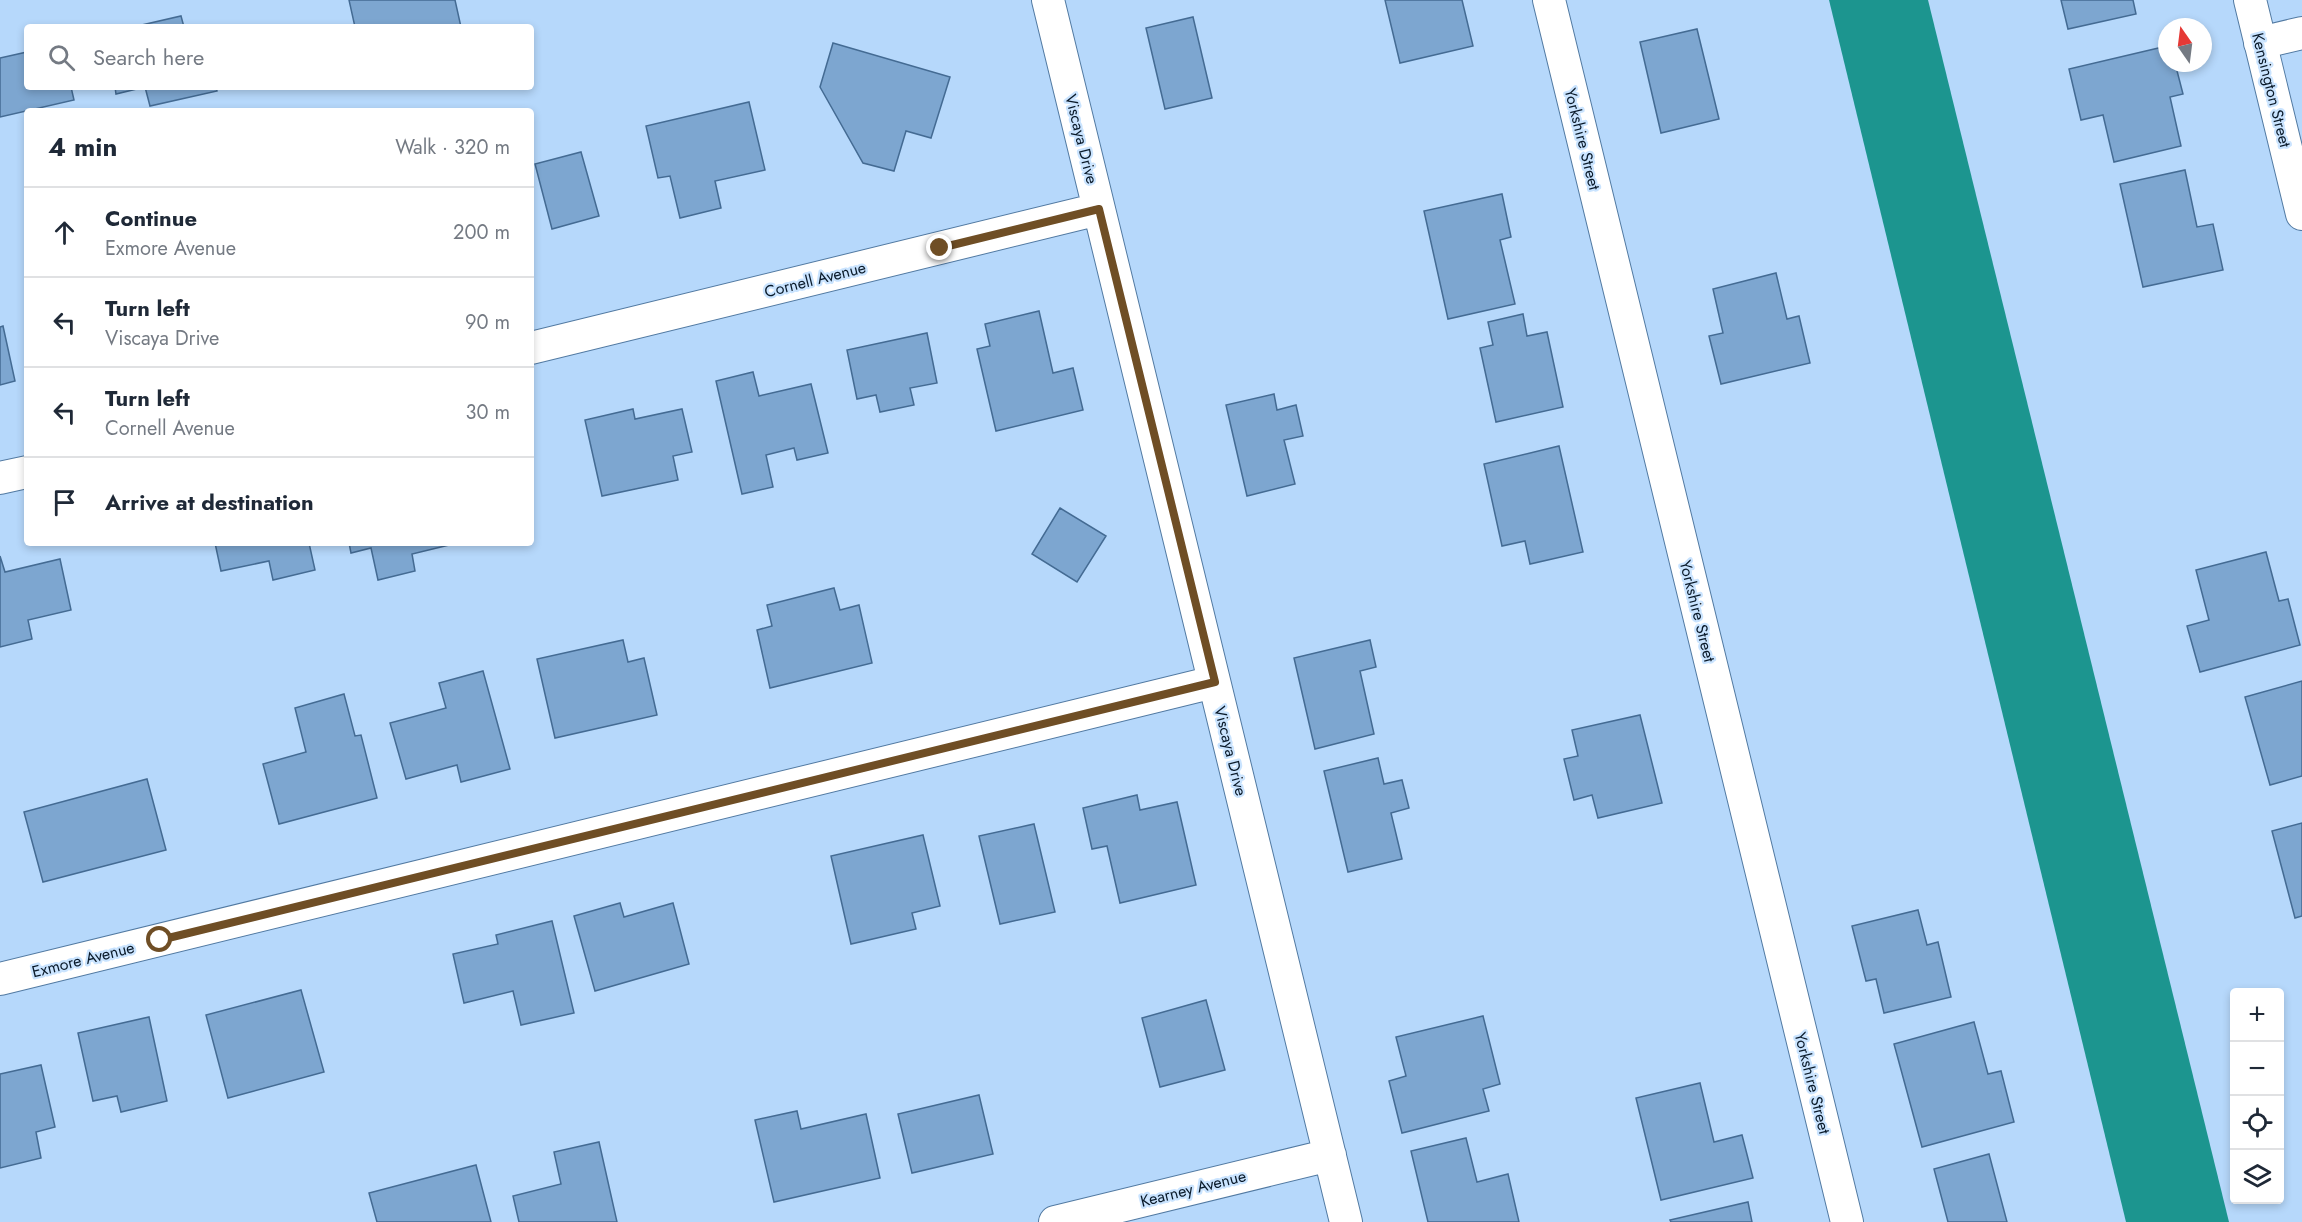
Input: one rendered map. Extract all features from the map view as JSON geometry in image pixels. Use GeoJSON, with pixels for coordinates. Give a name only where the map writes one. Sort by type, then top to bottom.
{"type":"FeatureCollection","features":[{"type":"Feature","properties":{"kind":"street","name":"Viscaya Drive"},"geometry":{"type":"LineString","coordinates":[[1048,0],[1346,1222]]}},
{"type":"Feature","properties":{"kind":"street","name":"Yorkshire Street"},"geometry":{"type":"LineString","coordinates":[[1549,0],[1847,1222]]}},
{"type":"Feature","properties":{"kind":"street","name":"Kensington Street"},"geometry":{"type":"LineString","coordinates":[[2250,0],[2302,214]]}},
{"type":"Feature","properties":{"kind":"street"},"geometry":{"type":"LineString","coordinates":[[2260,43],[2302,33]]}},
{"type":"Feature","properties":{"kind":"street","name":"Cornell Avenue"},"geometry":{"type":"LineString","coordinates":[[534,347],[1099,209]]}},
{"type":"Feature","properties":{"kind":"street"},"geometry":{"type":"LineString","coordinates":[[0,478],[24,473]]}},
{"type":"Feature","properties":{"kind":"street","name":"Exmore Avenue"},"geometry":{"type":"LineString","coordinates":[[0,980],[1215,682]]}},
{"type":"Feature","properties":{"kind":"street","name":"Kearney Avenue"},"geometry":{"type":"LineString","coordinates":[[1055,1222],[1330,1155]]}},
{"type":"Feature","properties":{"kind":"shaded area"},"geometry":{"type":"Polygon","coordinates":[[[1829,0],[1928,0],[2229,1222],[2126,1222],[1829,0]]]}},
{"type":"Feature","properties":{"kind":"building"},"geometry":{"type":"Polygon","coordinates":[[[349,0],[455,0],[460,24],[354,24],[349,0]]]}},
{"type":"Feature","properties":{"kind":"building"},"geometry":{"type":"Polygon","coordinates":[[[1385,0],[1462,0],[1473,46],[1400,63],[1385,0]]]}},
{"type":"Feature","properties":{"kind":"building"},"geometry":{"type":"Polygon","coordinates":[[[2061,0],[2133,0],[2136,14],[2068,29],[2061,0]]]}},
{"type":"Feature","properties":{"kind":"building"},"geometry":{"type":"Polygon","coordinates":[[[181,16],[183,24],[146,24],[181,16]]]}},
{"type":"Feature","properties":{"kind":"building"},"geometry":{"type":"Polygon","coordinates":[[[1193,17],[1212,98],[1165,109],[1146,28],[1193,17]]]}},
{"type":"Feature","properties":{"kind":"building"},"geometry":{"type":"Polygon","coordinates":[[[1697,29],[1719,119],[1661,133],[1640,42],[1697,29]]]}},
{"type":"Feature","properties":{"kind":"building"},"geometry":{"type":"Polygon","coordinates":[[[833,43],[950,77],[931,138],[906,131],[894,171],[863,163],[820,87],[833,43]]]}},
{"type":"Feature","properties":{"kind":"building"},"geometry":{"type":"Polygon","coordinates":[[[2158,48],[2158,72],[2177,72],[2183,94],[2170,97],[2181,146],[2114,162],[2103,115],[2081,120],[2069,69],[2158,48]]]}},
{"type":"Feature","properties":{"kind":"building"},"geometry":{"type":"Polygon","coordinates":[[[24,53],[24,90],[72,90],[74,100],[39,108],[24,108],[24,111],[0,117],[0,58],[24,53]]]}},
{"type":"Feature","properties":{"kind":"building"},"geometry":{"type":"Polygon","coordinates":[[[115,90],[133,90],[116,94],[115,90]]]}},
{"type":"Feature","properties":{"kind":"building"},"geometry":{"type":"Polygon","coordinates":[[[146,90],[217,91],[150,106],[146,90]]]}},
{"type":"Feature","properties":{"kind":"building"},"geometry":{"type":"Polygon","coordinates":[[[749,102],[765,170],[715,181],[721,208],[680,218],[670,176],[658,178],[646,126],[749,102]]]}},
{"type":"Feature","properties":{"kind":"building"},"geometry":{"type":"Polygon","coordinates":[[[581,152],[599,216],[552,229],[535,164],[581,152]]]}},
{"type":"Feature","properties":{"kind":"building"},"geometry":{"type":"Polygon","coordinates":[[[2185,170],[2197,227],[2213,224],[2223,270],[2143,287],[2120,184],[2185,170]]]}},
{"type":"Feature","properties":{"kind":"building"},"geometry":{"type":"Polygon","coordinates":[[[1502,194],[1511,237],[1500,240],[1515,304],[1448,319],[1424,211],[1502,194]]]}},
{"type":"Feature","properties":{"kind":"building"},"geometry":{"type":"Polygon","coordinates":[[[1776,273],[1787,319],[1799,316],[1810,363],[1721,384],[1709,336],[1723,333],[1713,289],[1776,273]]]}},
{"type":"Feature","properties":{"kind":"building"},"geometry":{"type":"Polygon","coordinates":[[[1039,311],[1053,373],[1073,368],[1083,410],[996,431],[977,349],[990,346],[985,324],[1039,311]]]}},
{"type":"Feature","properties":{"kind":"building"},"geometry":{"type":"Polygon","coordinates":[[[1523,314],[1527,336],[1547,332],[1563,407],[1496,422],[1480,348],[1493,345],[1488,322],[1523,314]]]}},
{"type":"Feature","properties":{"kind":"building"},"geometry":{"type":"Polygon","coordinates":[[[3,326],[15,381],[0,385],[0,327],[3,326]]]}},
{"type":"Feature","properties":{"kind":"building"},"geometry":{"type":"Polygon","coordinates":[[[927,333],[937,383],[910,388],[914,405],[880,412],[876,395],[857,399],[847,350],[927,333]]]}},
{"type":"Feature","properties":{"kind":"building"},"geometry":{"type":"Polygon","coordinates":[[[753,372],[759,396],[811,384],[828,453],[797,460],[794,448],[766,455],[773,487],[742,494],[716,381],[753,372]]]}},
{"type":"Feature","properties":{"kind":"building"},"geometry":{"type":"Polygon","coordinates":[[[1274,394],[1277,410],[1296,405],[1303,436],[1284,440],[1295,484],[1247,496],[1226,405],[1274,394]]]}},
{"type":"Feature","properties":{"kind":"building"},"geometry":{"type":"Polygon","coordinates":[[[633,409],[635,419],[682,409],[692,452],[673,456],[678,480],[602,496],[585,420],[633,409]]]}},
{"type":"Feature","properties":{"kind":"building"},"geometry":{"type":"Polygon","coordinates":[[[1559,446],[1583,552],[1530,564],[1525,541],[1502,546],[1484,464],[1559,446]]]}},
{"type":"Feature","properties":{"kind":"building"},"geometry":{"type":"Polygon","coordinates":[[[1060,508],[1106,536],[1077,582],[1032,554],[1060,508]]]}},
{"type":"Feature","properties":{"kind":"building"},"geometry":{"type":"Polygon","coordinates":[[[216,546],[310,546],[315,570],[273,580],[269,561],[221,571],[216,546]]]}},
{"type":"Feature","properties":{"kind":"building"},"geometry":{"type":"Polygon","coordinates":[[[350,546],[445,546],[412,554],[415,571],[378,580],[371,548],[351,553],[350,546]]]}},
{"type":"Feature","properties":{"kind":"building"},"geometry":{"type":"Polygon","coordinates":[[[2266,552],[2279,601],[2288,599],[2300,645],[2200,672],[2187,626],[2209,620],[2196,570],[2266,552]]]}},
{"type":"Feature","properties":{"kind":"building"},"geometry":{"type":"Polygon","coordinates":[[[0,556],[5,572],[60,559],[71,610],[28,620],[32,639],[0,647],[0,556]]]}},
{"type":"Feature","properties":{"kind":"building"},"geometry":{"type":"Polygon","coordinates":[[[834,588],[840,610],[859,605],[872,663],[770,688],[757,630],[772,626],[767,605],[834,588]]]}},
{"type":"Feature","properties":{"kind":"building"},"geometry":{"type":"Polygon","coordinates":[[[623,640],[628,662],[644,658],[657,715],[555,738],[537,659],[623,640]]]}},
{"type":"Feature","properties":{"kind":"building"},"geometry":{"type":"Polygon","coordinates":[[[1370,640],[1376,667],[1360,671],[1374,734],[1315,749],[1294,658],[1370,640]]]}},
{"type":"Feature","properties":{"kind":"building"},"geometry":{"type":"Polygon","coordinates":[[[483,671],[510,769],[461,782],[457,765],[406,779],[390,723],[446,708],[439,683],[483,671]]]}},
{"type":"Feature","properties":{"kind":"building"},"geometry":{"type":"Polygon","coordinates":[[[2302,681],[2302,776],[2270,785],[2245,697],[2302,681]]]}},
{"type":"Feature","properties":{"kind":"building"},"geometry":{"type":"Polygon","coordinates":[[[344,694],[355,736],[361,735],[377,798],[279,824],[263,764],[306,752],[295,708],[344,694]]]}},
{"type":"Feature","properties":{"kind":"building"},"geometry":{"type":"Polygon","coordinates":[[[1640,715],[1662,803],[1598,818],[1592,795],[1574,800],[1564,759],[1578,756],[1572,730],[1640,715]]]}},
{"type":"Feature","properties":{"kind":"building"},"geometry":{"type":"Polygon","coordinates":[[[1378,758],[1384,784],[1402,780],[1409,808],[1391,813],[1402,859],[1348,872],[1324,771],[1378,758]]]}},
{"type":"Feature","properties":{"kind":"building"},"geometry":{"type":"Polygon","coordinates":[[[147,779],[166,850],[43,882],[24,812],[147,779]]]}},
{"type":"Feature","properties":{"kind":"building"},"geometry":{"type":"Polygon","coordinates":[[[1137,795],[1140,810],[1177,802],[1196,885],[1120,903],[1107,846],[1092,849],[1083,808],[1137,795]]]}},
{"type":"Feature","properties":{"kind":"building"},"geometry":{"type":"Polygon","coordinates":[[[2302,823],[2302,916],[2295,918],[2272,831],[2302,823]]]}},
{"type":"Feature","properties":{"kind":"building"},"geometry":{"type":"Polygon","coordinates":[[[1034,824],[1055,912],[1000,924],[979,836],[1034,824]]]}},
{"type":"Feature","properties":{"kind":"building"},"geometry":{"type":"Polygon","coordinates":[[[923,835],[940,906],[912,913],[916,929],[851,944],[831,856],[923,835]]]}},
{"type":"Feature","properties":{"kind":"building"},"geometry":{"type":"Polygon","coordinates":[[[620,903],[624,917],[673,903],[689,964],[595,991],[574,916],[620,903]]]}},
{"type":"Feature","properties":{"kind":"building"},"geometry":{"type":"Polygon","coordinates":[[[1918,910],[1927,945],[1938,942],[1951,997],[1884,1013],[1876,979],[1866,981],[1852,926],[1918,910]]]}},
{"type":"Feature","properties":{"kind":"building"},"geometry":{"type":"Polygon","coordinates":[[[552,921],[574,1013],[521,1025],[513,991],[464,1003],[453,954],[498,944],[496,935],[552,921]]]}},
{"type":"Feature","properties":{"kind":"building"},"geometry":{"type":"Polygon","coordinates":[[[301,990],[324,1072],[228,1098],[206,1015],[301,990]]]}},
{"type":"Feature","properties":{"kind":"building"},"geometry":{"type":"Polygon","coordinates":[[[1206,1000],[1225,1070],[1160,1087],[1142,1018],[1206,1000]]]}},
{"type":"Feature","properties":{"kind":"building"},"geometry":{"type":"Polygon","coordinates":[[[1483,1016],[1500,1084],[1483,1089],[1489,1111],[1402,1133],[1389,1081],[1406,1076],[1396,1037],[1483,1016]]]}},
{"type":"Feature","properties":{"kind":"building"},"geometry":{"type":"Polygon","coordinates":[[[149,1017],[167,1101],[121,1112],[117,1096],[93,1101],[78,1033],[149,1017]]]}},
{"type":"Feature","properties":{"kind":"building"},"geometry":{"type":"Polygon","coordinates":[[[1974,1022],[1988,1074],[2001,1071],[2014,1122],[1922,1147],[1894,1044],[1974,1022]]]}},
{"type":"Feature","properties":{"kind":"building"},"geometry":{"type":"Polygon","coordinates":[[[41,1065],[55,1127],[36,1132],[41,1158],[0,1168],[0,1074],[41,1065]]]}},
{"type":"Feature","properties":{"kind":"building"},"geometry":{"type":"Polygon","coordinates":[[[1700,1083],[1714,1142],[1742,1135],[1753,1178],[1661,1200],[1636,1098],[1700,1083]]]}},
{"type":"Feature","properties":{"kind":"building"},"geometry":{"type":"Polygon","coordinates":[[[979,1095],[993,1154],[912,1173],[898,1114],[979,1095]]]}},
{"type":"Feature","properties":{"kind":"building"},"geometry":{"type":"Polygon","coordinates":[[[797,1111],[801,1129],[866,1114],[880,1178],[774,1202],[755,1120],[797,1111]]]}},
{"type":"Feature","properties":{"kind":"building"},"geometry":{"type":"Polygon","coordinates":[[[1466,1138],[1477,1182],[1508,1174],[1519,1222],[1428,1222],[1411,1151],[1466,1138]]]}},
{"type":"Feature","properties":{"kind":"building"},"geometry":{"type":"Polygon","coordinates":[[[599,1142],[617,1222],[519,1222],[513,1196],[561,1184],[554,1152],[599,1142]]]}},
{"type":"Feature","properties":{"kind":"building"},"geometry":{"type":"Polygon","coordinates":[[[1989,1154],[2007,1222],[1948,1222],[1934,1169],[1989,1154]]]}},
{"type":"Feature","properties":{"kind":"building"},"geometry":{"type":"Polygon","coordinates":[[[476,1165],[491,1222],[377,1222],[369,1193],[476,1165]]]}},
{"type":"Feature","properties":{"kind":"building"},"geometry":{"type":"Polygon","coordinates":[[[1748,1202],[1752,1222],[1671,1222],[1670,1220],[1748,1202]]]}},
{"type":"Feature","properties":{"kind":"route"},"geometry":{"type":"LineString","coordinates":[[160,940],[1215,682],[1099,209],[940,248]]}}]}
